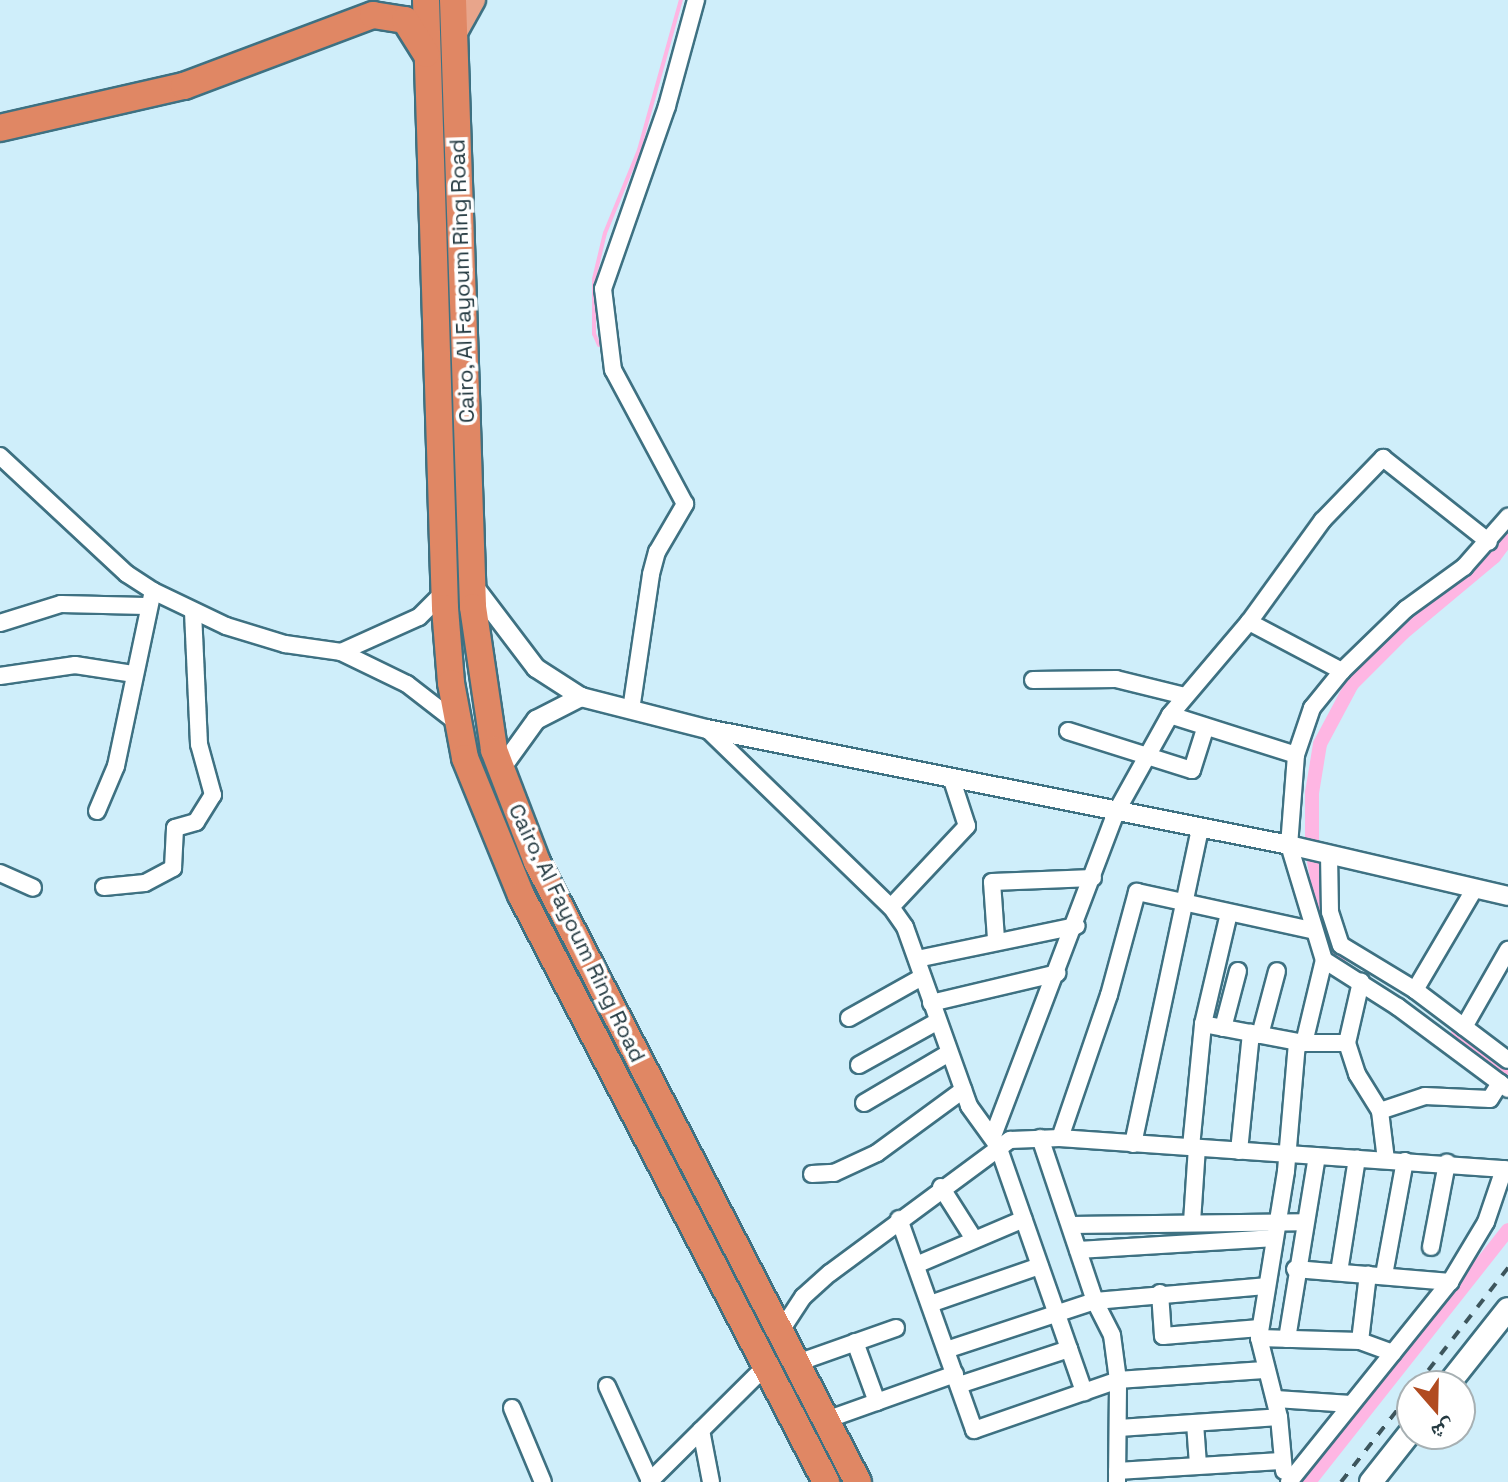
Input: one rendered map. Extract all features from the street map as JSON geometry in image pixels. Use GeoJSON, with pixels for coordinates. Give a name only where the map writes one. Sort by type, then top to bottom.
{"type":"FeatureCollection","features":[{"type":"Feature","properties":{"kind":"highway"},"geometry":{"type":"LineString","coordinates":[[0,111],[179,71],[364,0]]}},
{"type":"Feature","properties":{"kind":"highway","name":"Cairo, Al Fayoum Ring Road"},"geometry":{"type":"LineString","coordinates":[[426,0],[444,592],[456,722],[485,819],[826,1482]]}},
{"type":"Feature","properties":{"kind":"highway","name":"Cairo, Al Fayoum Ring Road"},"geometry":{"type":"LineString","coordinates":[[453,0],[471,582],[480,680],[500,770],[537,862],[858,1482]]}},
{"type":"Feature","properties":{"kind":"highway"},"geometry":{"type":"LineString","coordinates":[[0,128],[184,86],[373,15],[405,20],[428,59]]}},
{"type":"Feature","properties":{"kind":"highway"},"geometry":{"type":"LineString","coordinates":[[432,267],[463,265]]}},
{"type":"Feature","properties":{"kind":"highway"},"geometry":{"type":"LineString","coordinates":[[621,1086],[646,1073]]}},
{"type":"Feature","properties":{"kind":"main road"},"geometry":{"type":"LineString","coordinates":[[454,34],[473,0]]}},
{"type":"Feature","properties":{"kind":"main road"},"geometry":{"type":"LineString","coordinates":[[1460,1370],[1508,1309]]}},
{"type":"Feature","properties":{"kind":"main road"},"geometry":{"type":"LineString","coordinates":[[1371,1482],[1396,1450]]}},
{"type":"Feature","properties":{"kind":"street"},"geometry":{"type":"LineString","coordinates":[[631,710],[657,552],[685,504],[613,370],[603,289],[667,106],[696,0]]}},
{"type":"Feature","properties":{"kind":"street"},"geometry":{"type":"LineString","coordinates":[[0,456],[149,598]]}},
{"type":"Feature","properties":{"kind":"street"},"geometry":{"type":"LineString","coordinates":[[780,1332],[803,1297],[996,1141],[1077,926],[1115,814],[1145,754],[1170,715],[1249,622],[1322,521],[1383,458],[1489,542]]}},
{"type":"Feature","properties":{"kind":"street"},"geometry":{"type":"LineString","coordinates":[[1380,1111],[1425,1096],[1490,1099],[1504,1086],[1361,982],[1324,960],[1312,930],[1293,846],[1296,755],[1312,708],[1342,671],[1406,609],[1489,542],[1508,517]]}},
{"type":"Feature","properties":{"kind":"street"},"geometry":{"type":"LineString","coordinates":[[471,582],[536,668],[581,697],[707,729],[1115,814],[1293,846],[1508,896]]}},
{"type":"Feature","properties":{"kind":"street"},"geometry":{"type":"LineString","coordinates":[[341,652],[419,617],[444,592]]}},
{"type":"Feature","properties":{"kind":"street"},"geometry":{"type":"LineString","coordinates":[[97,811],[116,766],[149,598]]}},
{"type":"Feature","properties":{"kind":"street"},"geometry":{"type":"LineString","coordinates":[[0,623],[61,604],[149,598],[285,644],[341,652],[407,684],[456,722]]}},
{"type":"Feature","properties":{"kind":"street"},"geometry":{"type":"LineString","coordinates":[[104,887],[145,883],[173,868],[175,828],[196,822],[213,795],[199,744],[193,612]]}},
{"type":"Feature","properties":{"kind":"street"},"geometry":{"type":"LineString","coordinates":[[1249,622],[1342,671]]}},
{"type":"Feature","properties":{"kind":"street"},"geometry":{"type":"LineString","coordinates":[[0,676],[75,665],[134,674]]}},
{"type":"Feature","properties":{"kind":"street"},"geometry":{"type":"LineString","coordinates":[[1033,680],[1116,679],[1185,696]]}},
{"type":"Feature","properties":{"kind":"street"},"geometry":{"type":"LineString","coordinates":[[500,770],[536,720],[581,697]]}},
{"type":"Feature","properties":{"kind":"street"},"geometry":{"type":"LineString","coordinates":[[1170,715],[1205,729],[1296,755]]}},
{"type":"Feature","properties":{"kind":"street"},"geometry":{"type":"LineString","coordinates":[[707,729],[891,907],[917,959],[963,1090],[996,1141],[1084,1392]]}},
{"type":"Feature","properties":{"kind":"street"},"geometry":{"type":"LineString","coordinates":[[1068,731],[1192,770],[1205,729]]}},
{"type":"Feature","properties":{"kind":"street"},"geometry":{"type":"LineString","coordinates":[[891,907],[967,826],[952,780]]}},
{"type":"Feature","properties":{"kind":"street"},"geometry":{"type":"LineString","coordinates":[[1133,1144],[1200,830]]}},
{"type":"Feature","properties":{"kind":"street"},"geometry":{"type":"LineString","coordinates":[[1324,853],[1330,912],[1341,945],[1415,990],[1508,1060]]}},
{"type":"Feature","properties":{"kind":"street"},"geometry":{"type":"LineString","coordinates":[[0,873],[33,888]]}},
{"type":"Feature","properties":{"kind":"street"},"geometry":{"type":"LineString","coordinates":[[996,939],[992,882],[1093,878]]}},
{"type":"Feature","properties":{"kind":"street"},"geometry":{"type":"LineString","coordinates":[[1415,990],[1474,890]]}},
{"type":"Feature","properties":{"kind":"street"},"geometry":{"type":"LineString","coordinates":[[1060,1138],[1109,995],[1137,892],[1312,930]]}},
{"type":"Feature","properties":{"kind":"street"},"geometry":{"type":"LineString","coordinates":[[1192,1222],[1203,1024],[1229,913]]}},
{"type":"Feature","properties":{"kind":"street"},"geometry":{"type":"LineString","coordinates":[[917,959],[996,939],[1077,926]]}},
{"type":"Feature","properties":{"kind":"street"},"geometry":{"type":"LineString","coordinates":[[1464,1027],[1508,950]]}},
{"type":"Feature","properties":{"kind":"street"},"geometry":{"type":"LineString","coordinates":[[1288,1482],[1281,1461],[1276,1399],[1264,1370],[1260,1333],[1272,1238],[1288,1154],[1301,1042],[1324,960]]}},
{"type":"Feature","properties":{"kind":"street"},"geometry":{"type":"LineString","coordinates":[[1223,1028],[1238,971]]}},
{"type":"Feature","properties":{"kind":"street"},"geometry":{"type":"LineString","coordinates":[[1239,1151],[1256,1034],[1277,971]]}},
{"type":"Feature","properties":{"kind":"street"},"geometry":{"type":"LineString","coordinates":[[931,1003],[1058,973]]}},
{"type":"Feature","properties":{"kind":"street"},"geometry":{"type":"LineString","coordinates":[[849,1018],[922,977]]}},
{"type":"Feature","properties":{"kind":"street"},"geometry":{"type":"LineString","coordinates":[[1361,982],[1347,1043],[1357,1074],[1380,1111],[1386,1160]]}},
{"type":"Feature","properties":{"kind":"street"},"geometry":{"type":"LineString","coordinates":[[859,1065],[938,1021]]}},
{"type":"Feature","properties":{"kind":"street"},"geometry":{"type":"LineString","coordinates":[[1203,1024],[1301,1042],[1347,1043]]}},
{"type":"Feature","properties":{"kind":"street"},"geometry":{"type":"LineString","coordinates":[[864,1103],[949,1053]]}},
{"type":"Feature","properties":{"kind":"street"},"geometry":{"type":"LineString","coordinates":[[812,1174],[834,1173],[877,1153],[963,1090]]}},
{"type":"Feature","properties":{"kind":"street"},"geometry":{"type":"LineString","coordinates":[[1040,1138],[1095,1301],[1112,1335],[1118,1380],[1117,1477],[1198,1465],[1281,1461]]}},
{"type":"Feature","properties":{"kind":"street"},"geometry":{"type":"LineString","coordinates":[[996,1141],[1060,1138],[1506,1169],[1486,1222],[1450,1282],[1288,1482]]}},
{"type":"Feature","properties":{"kind":"street"},"geometry":{"type":"LineString","coordinates":[[1287,1339],[1295,1269],[1317,1156]]}},
{"type":"Feature","properties":{"kind":"street"},"geometry":{"type":"LineString","coordinates":[[1339,1272],[1357,1158]]}},
{"type":"Feature","properties":{"kind":"street"},"geometry":{"type":"LineString","coordinates":[[1360,1341],[1405,1161]]}},
{"type":"Feature","properties":{"kind":"street"},"geometry":{"type":"LineString","coordinates":[[1431,1247],[1447,1163]]}},
{"type":"Feature","properties":{"kind":"street"},"geometry":{"type":"LineString","coordinates":[[941,1187],[974,1239]]}},
{"type":"Feature","properties":{"kind":"street"},"geometry":{"type":"LineString","coordinates":[[899,1219],[974,1430],[1118,1380],[1264,1370]]}},
{"type":"Feature","properties":{"kind":"street"},"geometry":{"type":"LineString","coordinates":[[916,1265],[1024,1219]]}},
{"type":"Feature","properties":{"kind":"street"},"geometry":{"type":"LineString","coordinates":[[1070,1225],[1304,1222]]}},
{"type":"Feature","properties":{"kind":"street"},"geometry":{"type":"LineString","coordinates":[[1078,1250],[1272,1238]]}},
{"type":"Feature","properties":{"kind":"street"},"geometry":{"type":"LineString","coordinates":[[930,1304],[1040,1266]]}},
{"type":"Feature","properties":{"kind":"street"},"geometry":{"type":"LineString","coordinates":[[1295,1269],[1450,1282]]}},
{"type":"Feature","properties":{"kind":"street"},"geometry":{"type":"LineString","coordinates":[[946,1350],[1095,1301],[1265,1286]]}},
{"type":"Feature","properties":{"kind":"street"},"geometry":{"type":"LineString","coordinates":[[1160,1293],[1163,1336],[1260,1333],[1287,1339],[1360,1341],[1393,1353]]}},
{"type":"Feature","properties":{"kind":"street"},"geometry":{"type":"LineString","coordinates":[[797,1363],[896,1328]]}},
{"type":"Feature","properties":{"kind":"street"},"geometry":{"type":"LineString","coordinates":[[855,1342],[877,1402]]}},
{"type":"Feature","properties":{"kind":"street"},"geometry":{"type":"LineString","coordinates":[[826,1420],[877,1402],[1069,1349]]}},
{"type":"Feature","properties":{"kind":"street"},"geometry":{"type":"LineString","coordinates":[[607,1386],[650,1482],[766,1366]]}},
{"type":"Feature","properties":{"kind":"street"},"geometry":{"type":"LineString","coordinates":[[1276,1399],[1351,1404]]}},
{"type":"Feature","properties":{"kind":"street"},"geometry":{"type":"LineString","coordinates":[[512,1408],[543,1482]]}},
{"type":"Feature","properties":{"kind":"street"},"geometry":{"type":"LineString","coordinates":[[1119,1428],[1279,1417]]}},
{"type":"Feature","properties":{"kind":"street"},"geometry":{"type":"LineString","coordinates":[[1195,1423],[1198,1465]]}},
{"type":"Feature","properties":{"kind":"street"},"geometry":{"type":"LineString","coordinates":[[701,1430],[711,1482]]}},
{"type":"Feature","properties":{"kind":"waterway"},"geometry":{"type":"LineString","coordinates":[[599,345],[594,334],[594,279],[605,233],[639,150],[681,0]]}},
{"type":"Feature","properties":{"kind":"waterway"},"geometry":{"type":"LineString","coordinates":[[1346,954],[1328,942],[1312,849],[1312,793],[1320,744],[1352,684],[1403,633],[1494,557],[1508,538]]}},
{"type":"Feature","properties":{"kind":"waterway"},"geometry":{"type":"LineString","coordinates":[[1458,1031],[1508,1074]]}},
{"type":"Feature","properties":{"kind":"waterway"},"geometry":{"type":"LineString","coordinates":[[1309,1482],[1508,1230]]}},
{"type":"Feature","properties":{"kind":"railway"},"geometry":{"type":"LineString","coordinates":[[1428,1370],[1508,1268]]}},
{"type":"Feature","properties":{"kind":"railway"},"geometry":{"type":"LineString","coordinates":[[1341,1482],[1396,1412]]}}]}
